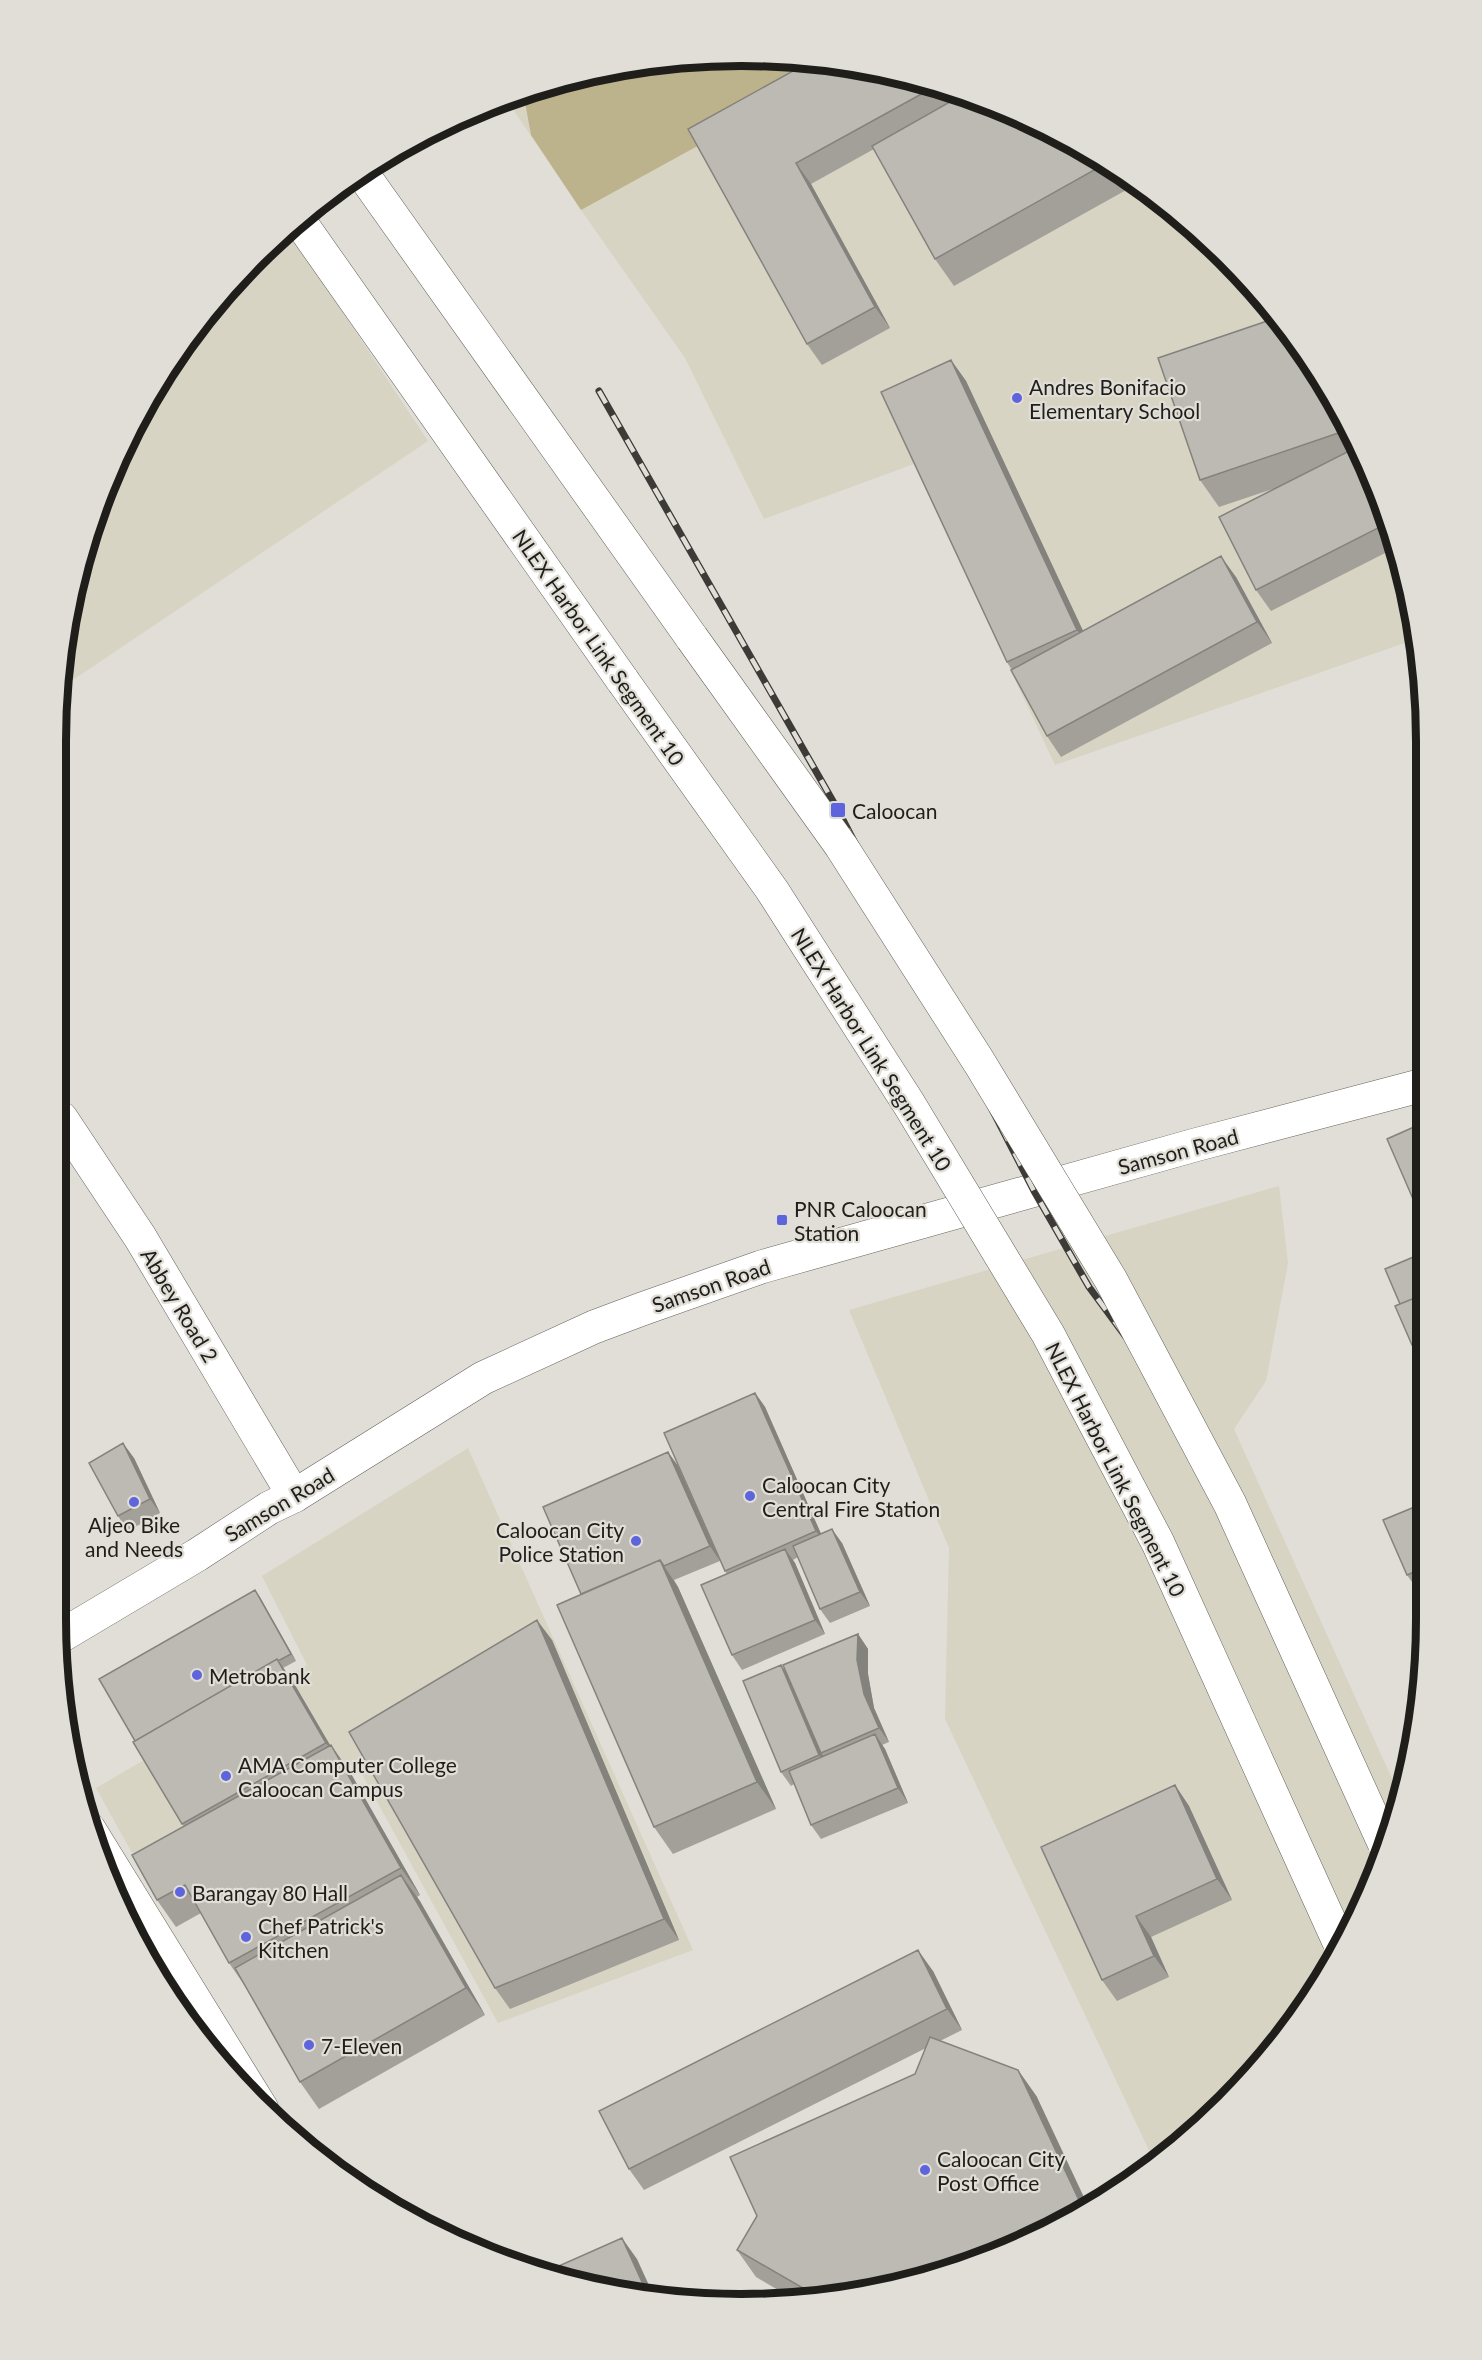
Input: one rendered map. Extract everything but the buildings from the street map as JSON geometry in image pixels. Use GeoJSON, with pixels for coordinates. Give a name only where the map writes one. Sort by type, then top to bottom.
{"type":"FeatureCollection","features":[{"type":"Feature","properties":{"kind":"main road"},"geometry":{"type":"LineString","coordinates":[[366,180],[841,846],[979,1062],[1112,1280],[1230,1504],[1380,1836]]}},
{"type":"Feature","properties":{"kind":"main road","name":"NLEX Harbor Link Segment 10"},"geometry":{"type":"LineString","coordinates":[[304,227],[771,890],[921,1124],[1048,1334],[1158,1543],[1337,1937]]}},
{"type":"Feature","properties":{"kind":"main road","name":"Samson Road"},"geometry":{"type":"LineString","coordinates":[[66,1633],[197,1555],[269,1508],[294,1496],[483,1378],[594,1327],[761,1266],[1195,1145],[1416,1087]]}},
{"type":"Feature","properties":{"kind":"main road","name":"Abbey Road 2"},"geometry":{"type":"LineString","coordinates":[[66,1126],[140,1237],[294,1496]]}},
{"type":"Feature","properties":{"kind":"main road"},"geometry":{"type":"LineString","coordinates":[[114,1868],[235,2065]]}},
{"type":"Feature","properties":{"kind":"shaded area","name":"Andres Bonifacio Elementary School"},"geometry":{"type":"Polygon","coordinates":[[[697,67],[785,67],[829,72],[916,89],[999,117],[1040,136],[1078,156],[1152,205],[1218,264],[1277,330],[1326,404],[1365,483],[1393,566],[1408,642],[1055,765],[914,464],[764,519],[685,358],[511,107],[566,89],[609,79],[697,67]]]}},
{"type":"Feature","properties":{"kind":"shaded area"},"geometry":{"type":"Polygon","coordinates":[[[697,67],[785,67],[831,72],[581,210],[531,135],[525,102],[609,79],[697,67]]]}},
{"type":"Feature","properties":{"kind":"shaded area"},"geometry":{"type":"Polygon","coordinates":[[[293,237],[428,441],[69,683],[79,609],[89,566],[117,483],[136,442],[156,403],[205,330],[264,264],[293,237]]]}},
{"type":"Feature","properties":{"kind":"shaded area"},"geometry":{"type":"Polygon","coordinates":[[[1279,1186],[1288,1263],[1266,1381],[1234,1429],[1395,1785],[1365,1877],[1326,1957],[1302,1994],[1277,2030],[1248,2064],[1218,2096],[1151,2155],[945,1719],[949,1548],[849,1310],[1279,1186]]]}},
{"type":"Feature","properties":{"kind":"shaded area"},"geometry":{"type":"Polygon","coordinates":[[[468,1448],[693,1950],[498,2023],[356,1763],[147,1880],[96,1788],[307,1665],[262,1576],[468,1448]]]}},
{"type":"Feature","properties":{"kind":"railway"},"geometry":{"type":"LineString","coordinates":[[599,391],[838,810],[1034,1191],[1089,1287],[1168,1394],[1238,1507],[1386,1818]]}},
{"type":"Feature","properties":{"kind":"place","name":"Andres Bonifacio Elementary School"},"geometry":{"type":"Point","coordinates":[1017,398]}},
{"type":"Feature","properties":{"kind":"place","name":"Caloocan"},"geometry":{"type":"Point","coordinates":[838,810]}},
{"type":"Feature","properties":{"kind":"place","name":"PNR Caloocan Station"},"geometry":{"type":"Point","coordinates":[782,1220]}},
{"type":"Feature","properties":{"kind":"place","name":"Caloocan City Central Fire Station"},"geometry":{"type":"Point","coordinates":[750,1496]}},
{"type":"Feature","properties":{"kind":"place","name":"Aljeo Bike and Needs"},"geometry":{"type":"Point","coordinates":[134,1502]}},
{"type":"Feature","properties":{"kind":"place","name":"Caloocan City Police Station"},"geometry":{"type":"Point","coordinates":[636,1541]}},
{"type":"Feature","properties":{"kind":"place","name":"Metrobank"},"geometry":{"type":"Point","coordinates":[197,1675]}},
{"type":"Feature","properties":{"kind":"place","name":"AMA Computer College Caloocan Campus"},"geometry":{"type":"Point","coordinates":[226,1776]}},
{"type":"Feature","properties":{"kind":"place","name":"Barangay 80 Hall"},"geometry":{"type":"Point","coordinates":[180,1892]}},
{"type":"Feature","properties":{"kind":"place","name":"Chef Patrick's Kitchen"},"geometry":{"type":"Point","coordinates":[246,1937]}},
{"type":"Feature","properties":{"kind":"place","name":"7-Eleven"},"geometry":{"type":"Point","coordinates":[309,2045]}},
{"type":"Feature","properties":{"kind":"place","name":"Caloocan City Post Office"},"geometry":{"type":"Point","coordinates":[925,2170]}}]}
